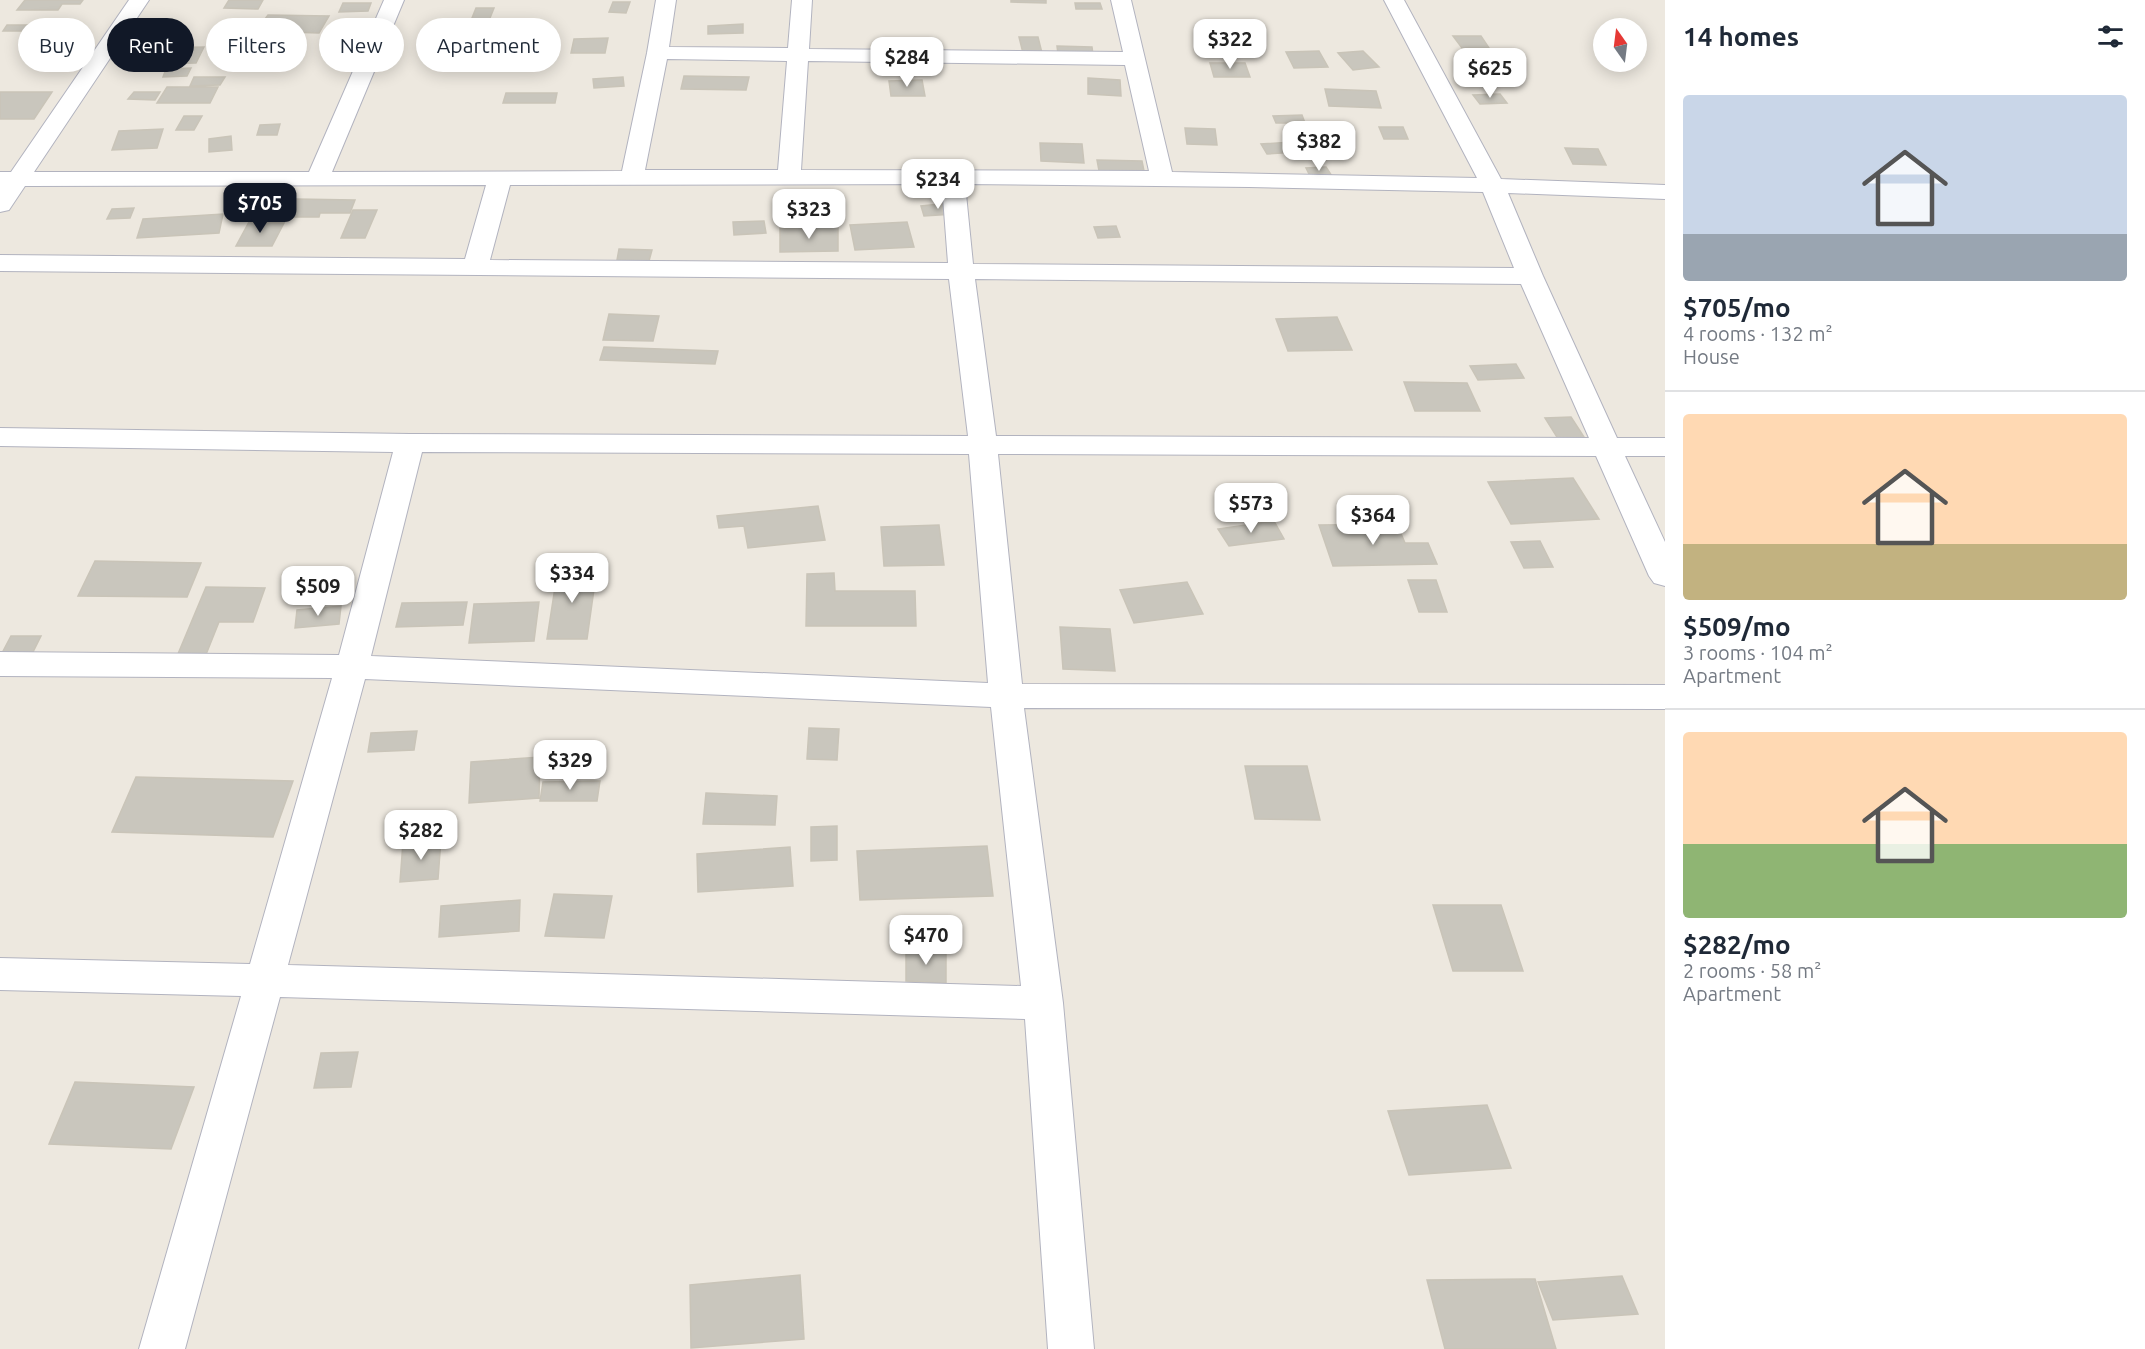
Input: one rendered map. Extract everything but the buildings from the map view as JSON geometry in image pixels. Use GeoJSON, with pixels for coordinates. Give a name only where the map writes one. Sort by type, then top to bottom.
{"type":"FeatureCollection","features":[{"type":"Feature","properties":{"kind":"street"},"geometry":{"type":"LineString","coordinates":[[0,206],[10,179],[139,0]]}},
{"type":"Feature","properties":{"kind":"street"},"geometry":{"type":"LineString","coordinates":[[318,178],[394,0]]}},
{"type":"Feature","properties":{"kind":"street"},"geometry":{"type":"LineString","coordinates":[[632,178],[658,53],[666,0]]}},
{"type":"Feature","properties":{"kind":"street"},"geometry":{"type":"LineString","coordinates":[[789,177],[802,0]]}},
{"type":"Feature","properties":{"kind":"street"},"geometry":{"type":"LineString","coordinates":[[1120,0],[1162,177]]}},
{"type":"Feature","properties":{"kind":"street"},"geometry":{"type":"LineString","coordinates":[[1395,0],[1492,184],[1530,276],[1665,576]]}},
{"type":"Feature","properties":{"kind":"street"},"geometry":{"type":"LineString","coordinates":[[658,53],[1134,59]]}},
{"type":"Feature","properties":{"kind":"street"},"geometry":{"type":"LineString","coordinates":[[10,179],[1162,177],[1492,184],[1665,192]]}},
{"type":"Feature","properties":{"kind":"street"},"geometry":{"type":"LineString","coordinates":[[476,266],[500,178]]}},
{"type":"Feature","properties":{"kind":"street"},"geometry":{"type":"LineString","coordinates":[[953,178],[961,270],[984,444],[1006,696],[1043,1003],[1071,1349]]}},
{"type":"Feature","properties":{"kind":"street"},"geometry":{"type":"LineString","coordinates":[[0,263],[1530,276]]}},
{"type":"Feature","properties":{"kind":"street"},"geometry":{"type":"LineString","coordinates":[[0,437],[410,443],[1665,447]]}},
{"type":"Feature","properties":{"kind":"street"},"geometry":{"type":"LineString","coordinates":[[162,1349],[352,667],[410,443]]}},
{"type":"Feature","properties":{"kind":"street"},"geometry":{"type":"LineString","coordinates":[[0,664],[352,667],[1006,696],[1665,697]]}},
{"type":"Feature","properties":{"kind":"street"},"geometry":{"type":"LineString","coordinates":[[0,974],[1043,1003]]}}]}
